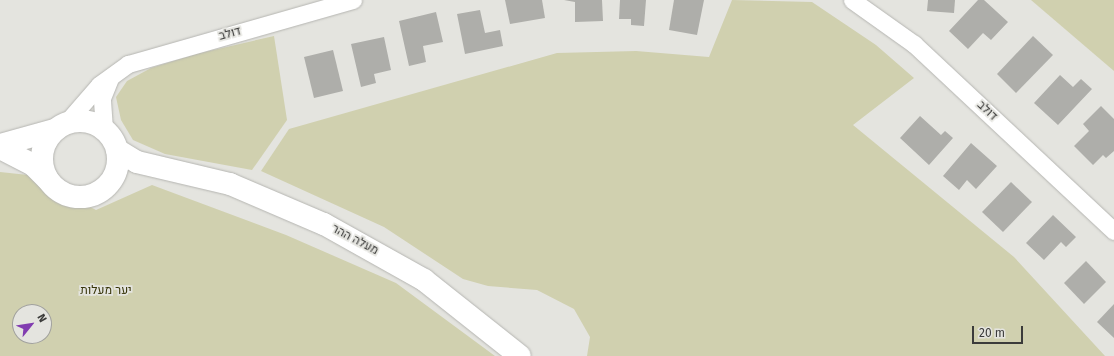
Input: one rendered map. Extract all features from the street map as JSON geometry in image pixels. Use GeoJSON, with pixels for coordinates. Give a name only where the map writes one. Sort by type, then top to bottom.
{"type":"FeatureCollection","features":[{"type":"Feature","properties":{"kind":"street","name":"דולב"},"geometry":{"type":"LineString","coordinates":[[60,126],[110,76],[153,55],[353,0]]}},
{"type":"Feature","properties":{"kind":"street","name":"דולב"},"geometry":{"type":"LineString","coordinates":[[852,0],[914,44],[1114,231]]}},
{"type":"Feature","properties":{"kind":"street"},"geometry":{"type":"LineString","coordinates":[[104,129],[102,98],[110,76]]}},
{"type":"Feature","properties":{"kind":"street"},"geometry":{"type":"LineString","coordinates":[[0,145],[60,126],[92,122],[104,129],[117,150],[118,163],[108,186]]}},
{"type":"Feature","properties":{"kind":"street"},"geometry":{"type":"LineString","coordinates":[[48,180],[42,168],[42,151],[60,126]]}},
{"type":"Feature","properties":{"kind":"street"},"geometry":{"type":"LineString","coordinates":[[0,148],[32,164],[48,180],[68,196],[84,197],[108,186],[167,168]]}},
{"type":"Feature","properties":{"kind":"street","name":"מעלה ההר"},"geometry":{"type":"LineString","coordinates":[[117,150],[137,162],[223,182],[275,201],[372,249],[463,308],[520,356]]}},
{"type":"Feature","properties":{"kind":"green space"},"geometry":{"type":"Polygon","coordinates":[[[732,0],[812,2],[876,45],[914,78],[853,125],[1014,257],[1105,356],[587,356],[590,337],[574,309],[537,290],[488,286],[463,279],[384,227],[261,171],[289,129],[557,53],[636,51],[709,57],[732,0]]]}},
{"type":"Feature","properties":{"kind":"green space"},"geometry":{"type":"Polygon","coordinates":[[[1031,0],[1114,0],[1114,71],[1031,0]]]}},
{"type":"Feature","properties":{"kind":"green space"},"geometry":{"type":"Polygon","coordinates":[[[274,36],[287,120],[252,170],[165,154],[133,140],[121,120],[116,97],[127,81],[151,68],[196,54],[274,36]]]}},
{"type":"Feature","properties":{"kind":"green space","name":"יער מעלות"},"geometry":{"type":"Polygon","coordinates":[[[0,172],[28,175],[96,210],[152,185],[286,235],[396,283],[495,356],[0,356],[0,172]]]}},
{"type":"Feature","properties":{"kind":"building"},"geometry":{"type":"Polygon","coordinates":[[[505,0],[542,0],[545,18],[510,24],[505,0]]]}},
{"type":"Feature","properties":{"kind":"building"},"geometry":{"type":"Polygon","coordinates":[[[564,0],[602,0],[603,21],[575,22],[575,2],[564,0]]]}},
{"type":"Feature","properties":{"kind":"building"},"geometry":{"type":"Polygon","coordinates":[[[620,0],[646,0],[644,26],[631,25],[631,19],[619,19],[620,0]]]}},
{"type":"Feature","properties":{"kind":"building"},"geometry":{"type":"Polygon","coordinates":[[[674,0],[704,0],[697,35],[669,30],[674,0]]]}},
{"type":"Feature","properties":{"kind":"building"},"geometry":{"type":"Polygon","coordinates":[[[928,0],[955,0],[954,13],[927,11],[928,0]]]}},
{"type":"Feature","properties":{"kind":"building"},"geometry":{"type":"Polygon","coordinates":[[[978,0],[984,0],[1008,22],[991,40],[983,33],[968,49],[949,31],[978,0]]]}},
{"type":"Feature","properties":{"kind":"building"},"geometry":{"type":"Polygon","coordinates":[[[480,10],[485,33],[500,30],[503,46],[465,54],[457,14],[480,10]]]}},
{"type":"Feature","properties":{"kind":"building"},"geometry":{"type":"Polygon","coordinates":[[[436,12],[443,42],[423,46],[426,62],[409,66],[399,21],[436,12]]]}},
{"type":"Feature","properties":{"kind":"building"},"geometry":{"type":"Polygon","coordinates":[[[1033,36],[1053,55],[1016,93],[997,74],[1033,36]]]}},
{"type":"Feature","properties":{"kind":"building"},"geometry":{"type":"Polygon","coordinates":[[[384,37],[391,70],[374,74],[376,83],[361,87],[351,44],[384,37]]]}},
{"type":"Feature","properties":{"kind":"building"},"geometry":{"type":"Polygon","coordinates":[[[333,50],[343,91],[314,98],[304,57],[333,50]]]}},
{"type":"Feature","properties":{"kind":"building"},"geometry":{"type":"Polygon","coordinates":[[[1060,75],[1073,87],[1081,79],[1092,89],[1058,125],[1034,103],[1060,75]]]}},
{"type":"Feature","properties":{"kind":"building"},"geometry":{"type":"Polygon","coordinates":[[[1101,106],[1114,119],[1114,151],[1106,158],[1103,155],[1093,165],[1074,146],[1089,131],[1083,124],[1101,106]]]}},
{"type":"Feature","properties":{"kind":"building"},"geometry":{"type":"Polygon","coordinates":[[[920,116],[941,135],[945,131],[953,138],[929,165],[900,138],[920,116]]]}},
{"type":"Feature","properties":{"kind":"building"},"geometry":{"type":"Polygon","coordinates":[[[971,143],[997,166],[976,189],[967,180],[959,190],[943,176],[971,143]]]}},
{"type":"Feature","properties":{"kind":"building"},"geometry":{"type":"Polygon","coordinates":[[[1011,182],[1032,202],[1003,232],[982,212],[1011,182]]]}},
{"type":"Feature","properties":{"kind":"building"},"geometry":{"type":"Polygon","coordinates":[[[1053,215],[1076,237],[1066,247],[1061,242],[1044,260],[1026,243],[1053,215]]]}},
{"type":"Feature","properties":{"kind":"building"},"geometry":{"type":"Polygon","coordinates":[[[1086,261],[1106,282],[1084,304],[1064,283],[1086,261]]]}},
{"type":"Feature","properties":{"kind":"building"},"geometry":{"type":"Polygon","coordinates":[[[1114,304],[1114,338],[1097,322],[1114,304]]]}}]}
